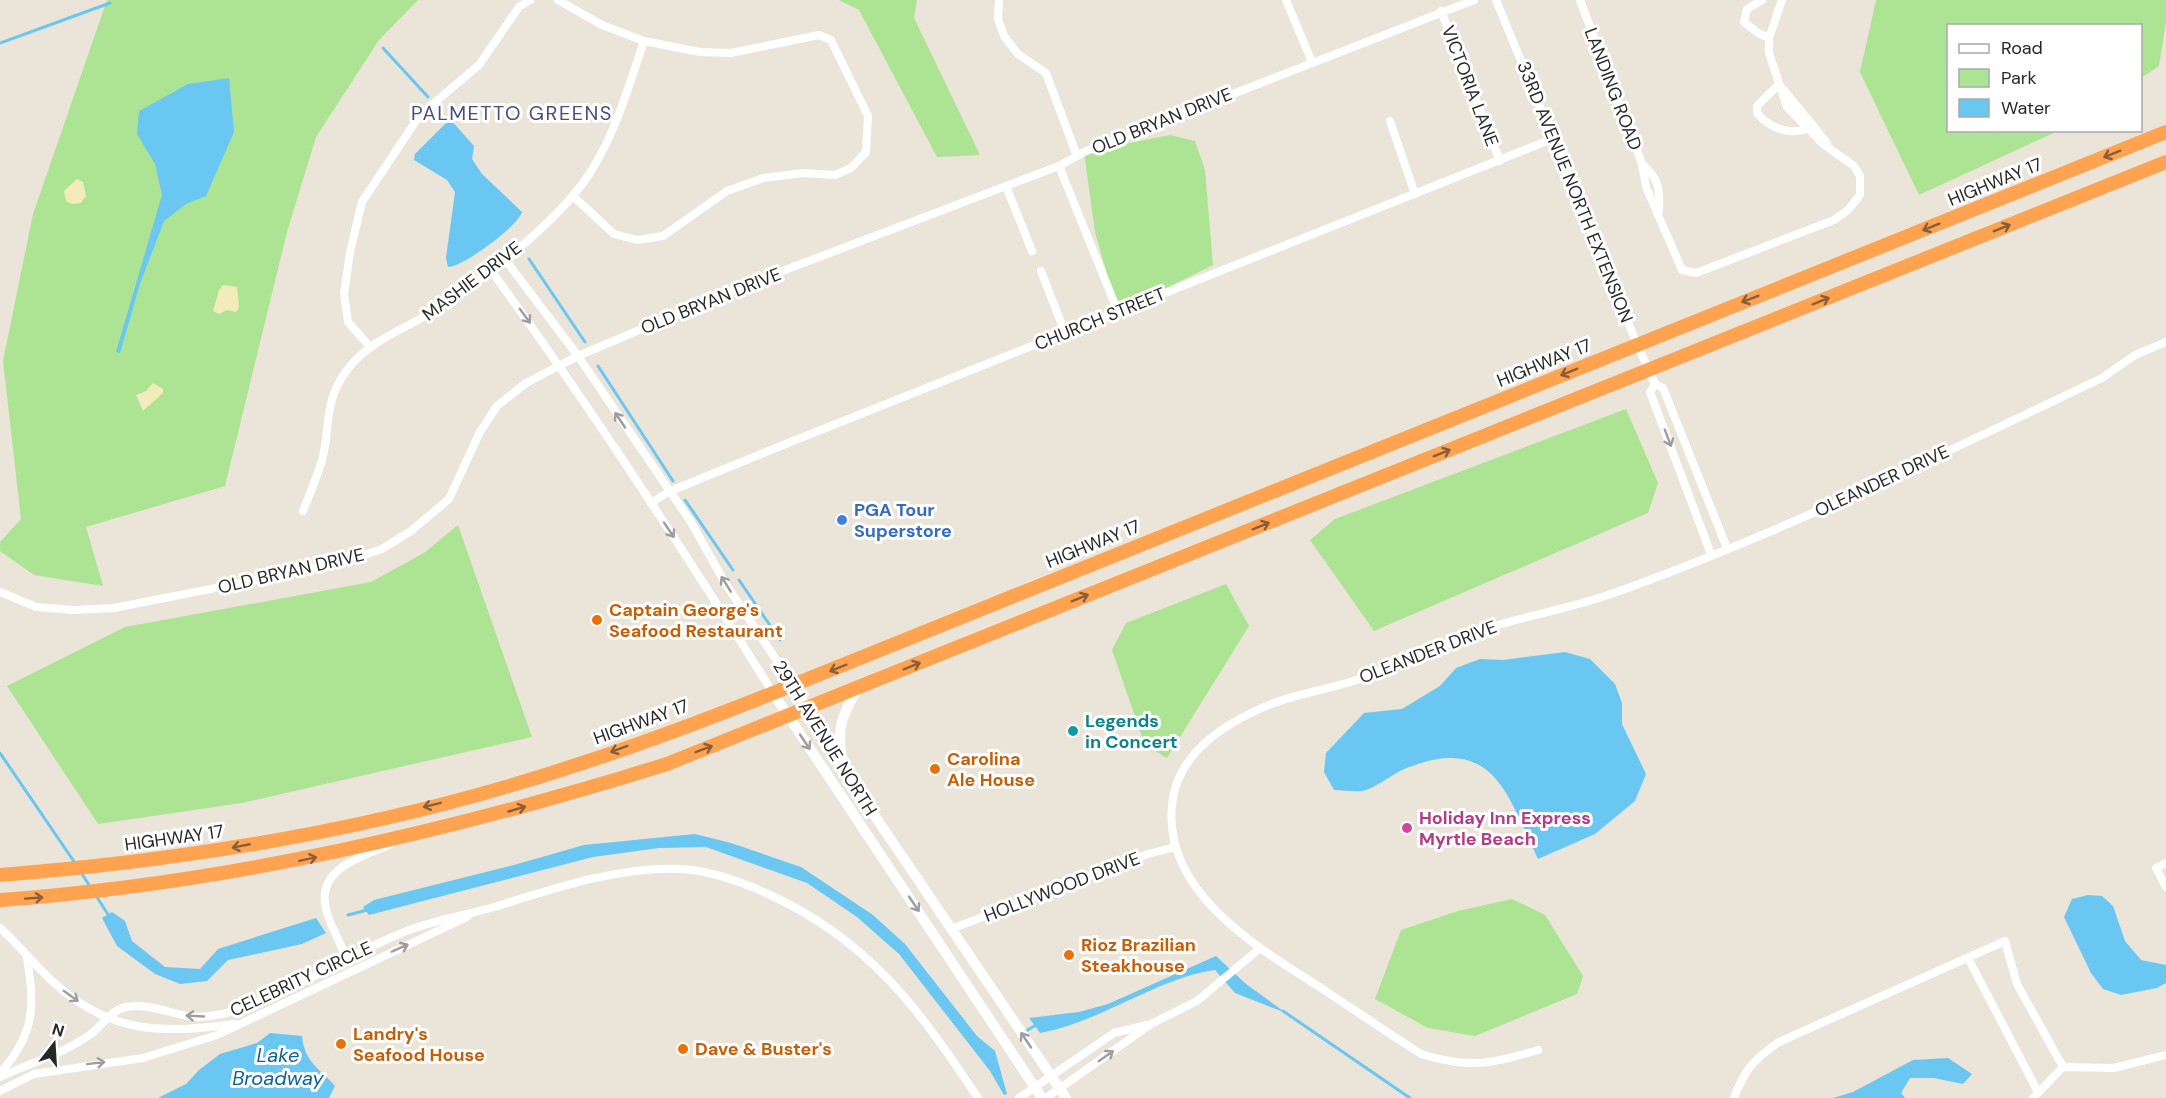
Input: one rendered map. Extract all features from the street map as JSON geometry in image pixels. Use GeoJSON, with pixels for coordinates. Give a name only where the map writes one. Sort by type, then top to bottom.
{"type":"FeatureCollection","features":[{"type":"Feature","properties":{"kind":"highway","name":"HIGHWAY 17"},"geometry":{"type":"LineString","coordinates":[[0,875],[110,865],[296,836],[450,801],[566,769],[773,693],[2166,132]]}},
{"type":"Feature","properties":{"kind":"highway"},"geometry":{"type":"LineString","coordinates":[[0,900],[126,889],[290,862],[490,817],[648,770],[2166,162]]}},
{"type":"Feature","properties":{"kind":"main road","name":"29TH AVENUE NORTH"},"geometry":{"type":"LineString","coordinates":[[793,685],[845,772],[1066,1098]]}},
{"type":"Feature","properties":{"kind":"main road"},"geometry":{"type":"LineString","coordinates":[[845,772],[838,738],[839,729],[858,687]]}},
{"type":"Feature","properties":{"kind":"main road","name":"29TH AVENUE NORTH"},"geometry":{"type":"LineString","coordinates":[[773,693],[1044,1098]]}},
{"type":"Feature","properties":{"kind":"street"},"geometry":{"type":"LineString","coordinates":[[370,347],[348,322],[344,294],[350,252],[362,202],[420,115],[479,65],[519,7],[530,0]]}},
{"type":"Feature","properties":{"kind":"street"},"geometry":{"type":"LineString","coordinates":[[558,0],[602,25],[644,41],[700,52],[731,53],[819,35],[831,40],[868,116],[866,153],[851,168],[835,175],[803,173],[763,178],[727,191],[663,236],[637,240],[614,234],[573,196]]}},
{"type":"Feature","properties":{"kind":"street"},"geometry":{"type":"LineString","coordinates":[[999,0],[998,19],[1004,36],[1018,54],[1046,73],[1077,156]]}},
{"type":"Feature","properties":{"kind":"street"},"geometry":{"type":"LineString","coordinates":[[1286,0],[1312,62]]}},
{"type":"Feature","properties":{"kind":"street","name":"OLD BRYAN DRIVE"},"geometry":{"type":"LineString","coordinates":[[0,592],[36,607],[74,610],[114,608],[338,564],[382,549],[411,531],[449,499],[480,432],[497,406],[526,383],[560,365],[743,286],[1059,166],[1077,156],[1312,62],[1474,0]]}},
{"type":"Feature","properties":{"kind":"street","name":"33RD AVENUE NORTH EXTENSION"},"geometry":{"type":"LineString","coordinates":[[1497,0],[1637,344],[1655,384],[1663,388],[1727,548]]}},
{"type":"Feature","properties":{"kind":"street","name":"LANDING ROAD"},"geometry":{"type":"LineString","coordinates":[[1574,0],[1585,14]]}},
{"type":"Feature","properties":{"kind":"street","name":"LANDING ROAD"},"geometry":{"type":"LineString","coordinates":[[1580,0],[1642,164],[1646,188],[1659,212],[1682,270],[1696,273],[1834,220],[1848,210],[1860,195],[1860,176],[1854,166],[1833,151],[1810,127]]}},
{"type":"Feature","properties":{"kind":"street"},"geometry":{"type":"LineString","coordinates":[[1762,0],[1747,9],[1744,22],[1769,38]]}},
{"type":"Feature","properties":{"kind":"street"},"geometry":{"type":"LineString","coordinates":[[1782,0],[1769,38],[1769,53],[1787,107],[1810,127]]}},
{"type":"Feature","properties":{"kind":"street","name":"VICTORIA LANE"},"geometry":{"type":"LineString","coordinates":[[1441,11],[1500,161]]}},
{"type":"Feature","properties":{"kind":"street","name":"MASHIE DRIVE"},"geometry":{"type":"LineString","coordinates":[[303,511],[322,459],[332,397],[347,370],[370,347],[422,319],[466,290],[544,227],[573,196],[596,164],[617,120],[644,41]]}},
{"type":"Feature","properties":{"kind":"street"},"geometry":{"type":"LineString","coordinates":[[1779,84],[1757,106],[1757,113],[1762,119],[1779,128],[1793,132],[1810,127]]}},
{"type":"Feature","properties":{"kind":"street"},"geometry":{"type":"LineString","coordinates":[[1390,121],[1415,194]]}},
{"type":"Feature","properties":{"kind":"street","name":"CHURCH STREET"},"geometry":{"type":"LineString","coordinates":[[651,503],[668,492],[1552,139]]}},
{"type":"Feature","properties":{"kind":"street"},"geometry":{"type":"LineString","coordinates":[[1059,166],[1118,312]]}},
{"type":"Feature","properties":{"kind":"street"},"geometry":{"type":"LineString","coordinates":[[1006,186],[1032,251]]}},
{"type":"Feature","properties":{"kind":"street","name":"29TH AVENUE NORTH"},"geometry":{"type":"LineString","coordinates":[[504,258],[578,356],[668,492],[691,522],[725,583],[793,685]]}},
{"type":"Feature","properties":{"kind":"street","name":"29TH AVENUE NORTH"},"geometry":{"type":"LineString","coordinates":[[490,269],[560,365],[707,587],[773,693]]}},
{"type":"Feature","properties":{"kind":"street"},"geometry":{"type":"LineString","coordinates":[[1041,271],[1065,333]]}},
{"type":"Feature","properties":{"kind":"street","name":"OLEANDER DRIVE"},"geometry":{"type":"LineString","coordinates":[[1538,1050],[1489,1064],[1450,1063],[1422,1054],[1260,949],[1201,893],[1175,847],[1172,803],[1183,769],[1202,744],[1249,713],[1280,701],[1357,680],[1493,627],[1607,595],[1802,518],[2102,378],[2134,355],[2166,342]]}},
{"type":"Feature","properties":{"kind":"street","name":"33RD AVENUE NORTH EXTENSION"},"geometry":{"type":"LineString","coordinates":[[1655,384],[1650,392],[1711,554]]}},
{"type":"Feature","properties":{"kind":"street"},"geometry":{"type":"LineString","coordinates":[[347,972],[346,958],[326,910],[325,898],[329,881],[346,863],[400,839]]}},
{"type":"Feature","properties":{"kind":"street","name":"HOLLYWOOD DRIVE"},"geometry":{"type":"LineString","coordinates":[[951,929],[1129,861],[1175,847]]}},
{"type":"Feature","properties":{"kind":"street"},"geometry":{"type":"LineString","coordinates":[[2166,863],[2156,868],[2166,887]]}},
{"type":"Feature","properties":{"kind":"street","name":"CELEBRITY CIRCLE"},"geometry":{"type":"LineString","coordinates":[[0,1075],[70,1048],[94,1031],[113,1011],[134,1006],[200,1017],[224,1015],[255,1004],[346,958],[438,919],[474,913],[591,881],[645,870],[684,870],[751,886],[793,905],[835,932],[866,956],[901,990],[930,1026],[978,1098]]}},
{"type":"Feature","properties":{"kind":"street","name":"CELEBRITY CIRCLE"},"geometry":{"type":"LineString","coordinates":[[0,1090],[34,1074],[152,1055],[217,1035],[474,913]]}},
{"type":"Feature","properties":{"kind":"street"},"geometry":{"type":"LineString","coordinates":[[0,928],[27,958],[72,997],[135,1027],[167,1031],[239,1024]]}},
{"type":"Feature","properties":{"kind":"street"},"geometry":{"type":"LineString","coordinates":[[1734,1098],[1743,1074],[1755,1059],[1779,1042],[2005,941],[2017,984],[2063,1067]]}},
{"type":"Feature","properties":{"kind":"street"},"geometry":{"type":"LineString","coordinates":[[1044,1098],[1151,1024],[1197,1001],[1260,949]]}},
{"type":"Feature","properties":{"kind":"street"},"geometry":{"type":"LineString","coordinates":[[0,1075],[14,1058],[27,1031],[32,1011],[32,990],[27,958]]}},
{"type":"Feature","properties":{"kind":"street"},"geometry":{"type":"LineString","coordinates":[[1968,958],[2036,1095],[2063,1067],[2114,1068],[2166,1055]]}},
{"type":"Feature","properties":{"kind":"street"},"geometry":{"type":"LineString","coordinates":[[1019,1098],[1114,1033],[1151,1024]]}},
{"type":"Feature","properties":{"kind":"green space"},"geometry":{"type":"Polygon","coordinates":[[[107,0],[418,0],[379,40],[316,137],[287,232],[225,486],[86,527],[103,586],[34,575],[0,551],[0,542],[21,519],[3,361],[33,214],[107,0]]]}},
{"type":"Feature","properties":{"kind":"green space"},"geometry":{"type":"Polygon","coordinates":[[[839,0],[917,0],[914,18],[980,155],[937,157],[859,10],[839,0]]]}},
{"type":"Feature","properties":{"kind":"green space"},"geometry":{"type":"Polygon","coordinates":[[[1876,0],[2166,0],[2166,22],[2159,66],[2142,77],[2142,24],[1947,24],[1947,132],[2056,132],[1919,195],[1860,72],[1876,0]]]}},
{"type":"Feature","properties":{"kind":"green space"},"geometry":{"type":"Polygon","coordinates":[[[1170,135],[1195,141],[1205,170],[1213,265],[1118,312],[1095,232],[1084,152],[1170,135]]]}},
{"type":"Feature","properties":{"kind":"green space"},"geometry":{"type":"Polygon","coordinates":[[[1626,409],[1658,483],[1648,513],[1374,631],[1310,540],[1335,519],[1626,409]]]}},
{"type":"Feature","properties":{"kind":"green space"},"geometry":{"type":"Polygon","coordinates":[[[458,525],[532,737],[242,803],[98,824],[7,686],[125,627],[371,582],[424,553],[458,525]]]}},
{"type":"Feature","properties":{"kind":"green space"},"geometry":{"type":"Polygon","coordinates":[[[1226,584],[1249,626],[1167,758],[1145,745],[1112,650],[1126,623],[1226,584]]]}},
{"type":"Feature","properties":{"kind":"green space"},"geometry":{"type":"Polygon","coordinates":[[[1512,899],[1545,915],[1583,976],[1577,994],[1475,1036],[1428,1028],[1375,999],[1401,930],[1458,911],[1512,899]]]}},
{"type":"Feature","properties":{"kind":"sand"},"geometry":{"type":"Polygon","coordinates":[[[77,179],[83,182],[86,196],[81,203],[72,204],[66,201],[64,191],[77,179]]]}},
{"type":"Feature","properties":{"kind":"sand"},"geometry":{"type":"Polygon","coordinates":[[[223,285],[237,287],[239,307],[236,312],[227,310],[219,314],[213,311],[219,290],[223,285]]]}},
{"type":"Feature","properties":{"kind":"sand"},"geometry":{"type":"Polygon","coordinates":[[[153,383],[163,389],[163,393],[143,411],[136,395],[146,391],[153,383]]]}},
{"type":"Feature","properties":{"kind":"water"},"geometry":{"type":"Polygon","coordinates":[[[229,78],[234,132],[206,196],[186,204],[164,221],[140,284],[120,353],[116,352],[162,195],[155,164],[137,134],[139,111],[188,84],[229,78]]]}},
{"type":"Feature","properties":{"kind":"water"},"geometry":{"type":"Polygon","coordinates":[[[450,119],[474,146],[472,159],[482,174],[522,212],[510,227],[477,254],[448,267],[446,258],[455,192],[447,180],[414,160],[415,154],[450,119]]]}},
{"type":"Feature","properties":{"kind":"water"},"geometry":{"type":"Polygon","coordinates":[[[1565,652],[1590,659],[1615,684],[1622,703],[1622,724],[1646,774],[1635,801],[1595,834],[1538,859],[1505,791],[1492,775],[1476,764],[1457,758],[1432,760],[1402,770],[1362,791],[1334,790],[1324,772],[1326,753],[1364,713],[1402,709],[1440,686],[1456,668],[1480,659],[1503,660],[1565,652]]]}},
{"type":"Feature","properties":{"kind":"water"},"geometry":{"type":"Polygon","coordinates":[[[695,834],[731,843],[801,867],[873,915],[905,944],[977,1036],[995,1051],[1007,1094],[1004,1095],[990,1071],[899,954],[857,917],[807,883],[706,847],[659,848],[593,857],[369,915],[363,907],[374,900],[584,845],[695,834]]]}},
{"type":"Feature","properties":{"kind":"water"},"geometry":{"type":"Polygon","coordinates":[[[2088,895],[2102,896],[2113,906],[2125,941],[2141,960],[2166,965],[2166,983],[2157,988],[2121,995],[2103,989],[2091,973],[2064,917],[2072,899],[2088,895]]]}},
{"type":"Feature","properties":{"kind":"water"},"geometry":{"type":"Polygon","coordinates":[[[112,912],[125,921],[132,941],[165,967],[200,969],[218,949],[316,918],[326,933],[302,944],[228,960],[207,981],[180,984],[155,974],[117,946],[102,918],[112,912]]]}},
{"type":"Feature","properties":{"kind":"water"},"geometry":{"type":"Polygon","coordinates":[[[1216,956],[1246,984],[1286,1013],[1235,993],[1215,970],[1172,982],[1085,1020],[1040,1033],[1029,1018],[1079,1012],[1108,1004],[1216,956]]]}},
{"type":"Feature","properties":{"kind":"water","name":"Lake Broadway"},"geometry":{"type":"Polygon","coordinates":[[[270,1033],[302,1036],[310,1060],[335,1086],[329,1098],[158,1098],[186,1084],[199,1070],[220,1054],[257,1043],[270,1033]]]}},
{"type":"Feature","properties":{"kind":"water"},"geometry":{"type":"Polygon","coordinates":[[[1948,1058],[1972,1074],[1963,1084],[1934,1078],[1910,1078],[1901,1093],[1905,1098],[1833,1098],[1853,1092],[1913,1060],[1948,1058]]]}},
{"type":"Feature","properties":{"kind":"waterway"},"geometry":{"type":"LineString","coordinates":[[0,43],[110,3]]}},
{"type":"Feature","properties":{"kind":"waterway"},"geometry":{"type":"LineString","coordinates":[[383,48],[428,97]]}},
{"type":"Feature","properties":{"kind":"waterway"},"geometry":{"type":"LineString","coordinates":[[529,259],[585,342]]}},
{"type":"Feature","properties":{"kind":"waterway"},"geometry":{"type":"LineString","coordinates":[[598,366],[673,481]]}},
{"type":"Feature","properties":{"kind":"waterway"},"geometry":{"type":"LineString","coordinates":[[685,500],[733,570]]}},
{"type":"Feature","properties":{"kind":"waterway"},"geometry":{"type":"LineString","coordinates":[[739,580],[780,640]]}},
{"type":"Feature","properties":{"kind":"waterway"},"geometry":{"type":"LineString","coordinates":[[0,753],[75,863]]}},
{"type":"Feature","properties":{"kind":"waterway"},"geometry":{"type":"LineString","coordinates":[[80,871],[91,888]]}},
{"type":"Feature","properties":{"kind":"waterway"},"geometry":{"type":"LineString","coordinates":[[95,894],[109,916]]}},
{"type":"Feature","properties":{"kind":"waterway"},"geometry":{"type":"LineString","coordinates":[[348,915],[367,910]]}},
{"type":"Feature","properties":{"kind":"waterway"},"geometry":{"type":"LineString","coordinates":[[1283,1011],[1410,1098]]}},
{"type":"Feature","properties":{"kind":"waterway"},"geometry":{"type":"LineString","coordinates":[[1026,1031],[1036,1025]]}},
{"type":"Feature","properties":{"kind":"place","name":"PGA Tour Superstore"},"geometry":{"type":"Point","coordinates":[842,520]}},
{"type":"Feature","properties":{"kind":"place","name":"Captain George's Seafood Restaurant"},"geometry":{"type":"Point","coordinates":[597,620]}},
{"type":"Feature","properties":{"kind":"place","name":"Legends in Concert"},"geometry":{"type":"Point","coordinates":[1073,731]}},
{"type":"Feature","properties":{"kind":"place","name":"Carolina Ale House"},"geometry":{"type":"Point","coordinates":[935,769]}},
{"type":"Feature","properties":{"kind":"place","name":"Holiday Inn Express Myrtle Beach"},"geometry":{"type":"Point","coordinates":[1407,828]}},
{"type":"Feature","properties":{"kind":"place","name":"Rioz Brazilian Steakhouse"},"geometry":{"type":"Point","coordinates":[1069,955]}},
{"type":"Feature","properties":{"kind":"place","name":"Landry's Seafood House"},"geometry":{"type":"Point","coordinates":[341,1044]}},
{"type":"Feature","properties":{"kind":"place","name":"Dave & Buster's"},"geometry":{"type":"Point","coordinates":[683,1049]}},
{"type":"Feature","properties":{"kind":"district","name":"PALMETTO GREENS"},"geometry":{"type":"Point","coordinates":[512,113]}}]}
